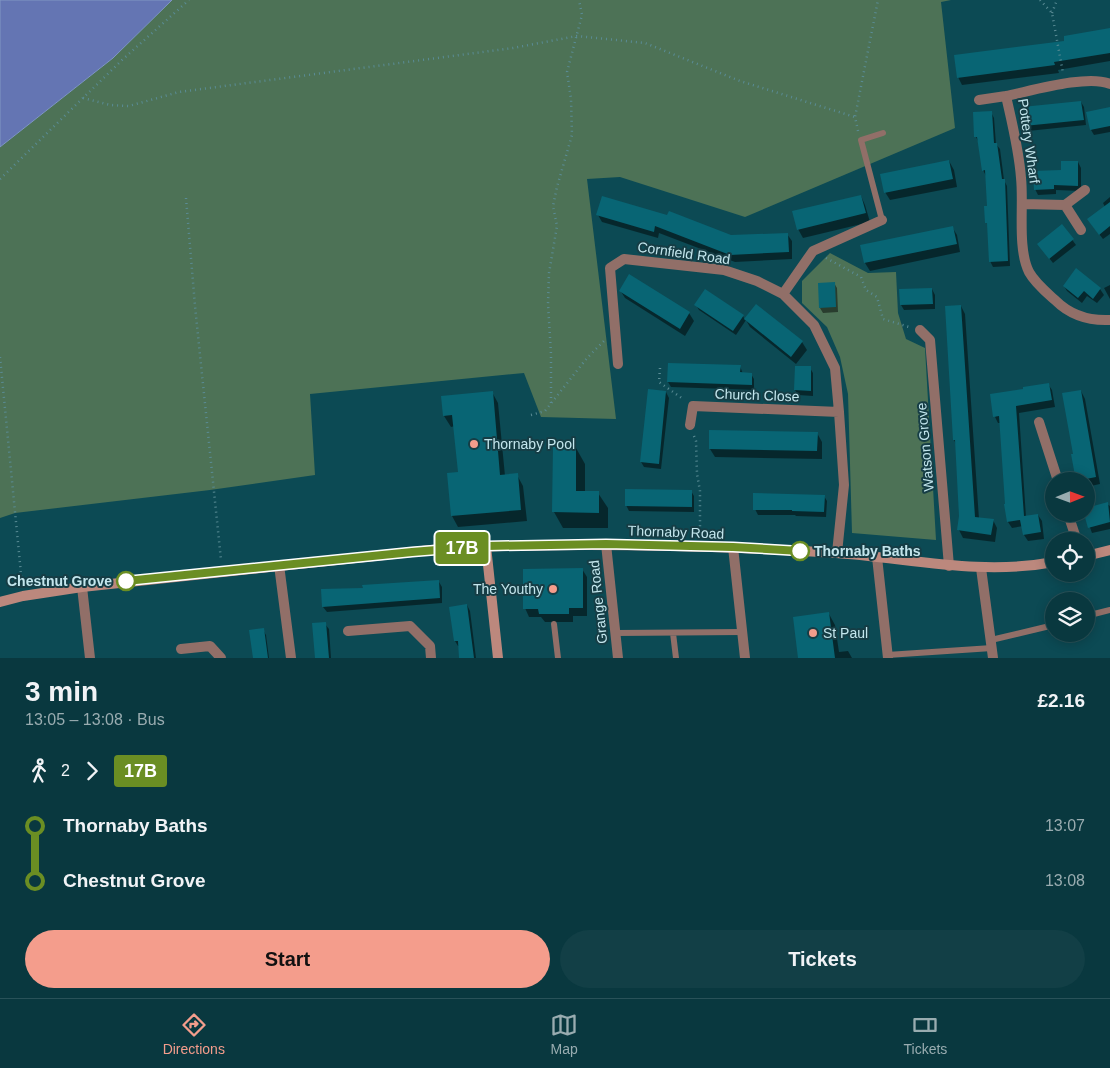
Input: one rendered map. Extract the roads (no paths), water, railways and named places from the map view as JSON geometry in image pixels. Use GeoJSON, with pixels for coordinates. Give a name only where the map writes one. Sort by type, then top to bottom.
{"type":"FeatureCollection","features":[{"type":"Feature","properties":{"kind":"street","name":"Pottery Wharf"},"geometry":{"type":"LineString","coordinates":[[1110,84],[1089,80],[1006,96],[1018,155],[1022,204],[1022,247],[1025,262],[1035,282],[1061,306],[1093,320],[1110,320]]}},
{"type":"Feature","properties":{"kind":"street"},"geometry":{"type":"LineString","coordinates":[[979,100],[1006,96]]}},
{"type":"Feature","properties":{"kind":"street"},"geometry":{"type":"LineString","coordinates":[[1081,230],[1065,205],[1085,190]]}},
{"type":"Feature","properties":{"kind":"street","name":"Pottery Wharf"},"geometry":{"type":"LineString","coordinates":[[1022,204],[1065,205]]}},
{"type":"Feature","properties":{"kind":"street"},"geometry":{"type":"LineString","coordinates":[[783,294],[814,251],[882,220]]}},
{"type":"Feature","properties":{"kind":"street","name":"Cornfield Road"},"geometry":{"type":"LineString","coordinates":[[618,364],[610,268],[624,259],[724,270],[757,281],[783,294],[814,325],[835,368],[844,485],[837,553]]}},
{"type":"Feature","properties":{"kind":"street","name":"Watson Grove"},"geometry":{"type":"LineString","coordinates":[[920,330],[930,340],[949,566]]}},
{"type":"Feature","properties":{"kind":"street","name":"Church Close"},"geometry":{"type":"LineString","coordinates":[[690,425],[692,406],[839,412]]}},
{"type":"Feature","properties":{"kind":"street"},"geometry":{"type":"LineString","coordinates":[[1039,422],[1055,472]]}},
{"type":"Feature","properties":{"kind":"street","name":"Thornaby Road"},"geometry":{"type":"LineString","coordinates":[[0,602],[23,596],[82,587],[280,565],[486,546],[606,544],[733,547],[837,553],[982,568],[1029,567],[1045,564]]}},
{"type":"Feature","properties":{"kind":"street","name":"Grange Road"},"geometry":{"type":"LineString","coordinates":[[606,544],[618,658]]}},
{"type":"Feature","properties":{"kind":"street"},"geometry":{"type":"LineString","coordinates":[[486,546],[498,658]]}},
{"type":"Feature","properties":{"kind":"street"},"geometry":{"type":"LineString","coordinates":[[733,547],[745,658]]}},
{"type":"Feature","properties":{"kind":"street"},"geometry":{"type":"LineString","coordinates":[[1095,554],[1110,550]]}},
{"type":"Feature","properties":{"kind":"street"},"geometry":{"type":"LineString","coordinates":[[877,557],[887,656]]}},
{"type":"Feature","properties":{"kind":"street"},"geometry":{"type":"LineString","coordinates":[[280,565],[291,658]]}},
{"type":"Feature","properties":{"kind":"street"},"geometry":{"type":"LineString","coordinates":[[982,568],[992,649]]}},
{"type":"Feature","properties":{"kind":"street"},"geometry":{"type":"LineString","coordinates":[[82,587],[90,658]]}},
{"type":"Feature","properties":{"kind":"street"},"geometry":{"type":"LineString","coordinates":[[348,631],[410,626],[430,646],[431,658]]}},
{"type":"Feature","properties":{"kind":"street"},"geometry":{"type":"LineString","coordinates":[[181,649],[210,646],[221,658]]}},
{"type":"Feature","properties":{"kind":"lane"},"geometry":{"type":"LineString","coordinates":[[882,220],[861,140],[884,133]]}},
{"type":"Feature","properties":{"kind":"lane"},"geometry":{"type":"LineString","coordinates":[[1095,614],[1110,610]]}},
{"type":"Feature","properties":{"kind":"lane"},"geometry":{"type":"LineString","coordinates":[[554,624],[558,658]]}},
{"type":"Feature","properties":{"kind":"lane"},"geometry":{"type":"LineString","coordinates":[[887,656],[941,655],[992,649],[1045,628]]}},
{"type":"Feature","properties":{"kind":"lane"},"geometry":{"type":"LineString","coordinates":[[616,633],[742,632]]}},
{"type":"Feature","properties":{"kind":"lane"},"geometry":{"type":"LineString","coordinates":[[673,633],[676,658]]}},
{"type":"Feature","properties":{"kind":"water"},"geometry":{"type":"Polygon","coordinates":[[[0,0],[172,0],[113,58],[0,147],[0,0]]]}},
{"type":"Feature","properties":{"kind":"place","name":"Thornaby Pool"},"geometry":{"type":"Point","coordinates":[474,444]}},
{"type":"Feature","properties":{"kind":"place","name":"Thornaby Baths"},"geometry":{"type":"Point","coordinates":[800,551]}},
{"type":"Feature","properties":{"kind":"place","name":"Chestnut Grove"},"geometry":{"type":"Point","coordinates":[126,581]}},
{"type":"Feature","properties":{"kind":"place","name":"The Youthy"},"geometry":{"type":"Point","coordinates":[553,589]}},
{"type":"Feature","properties":{"kind":"place","name":"St Paul"},"geometry":{"type":"Point","coordinates":[813,633]}}]}
